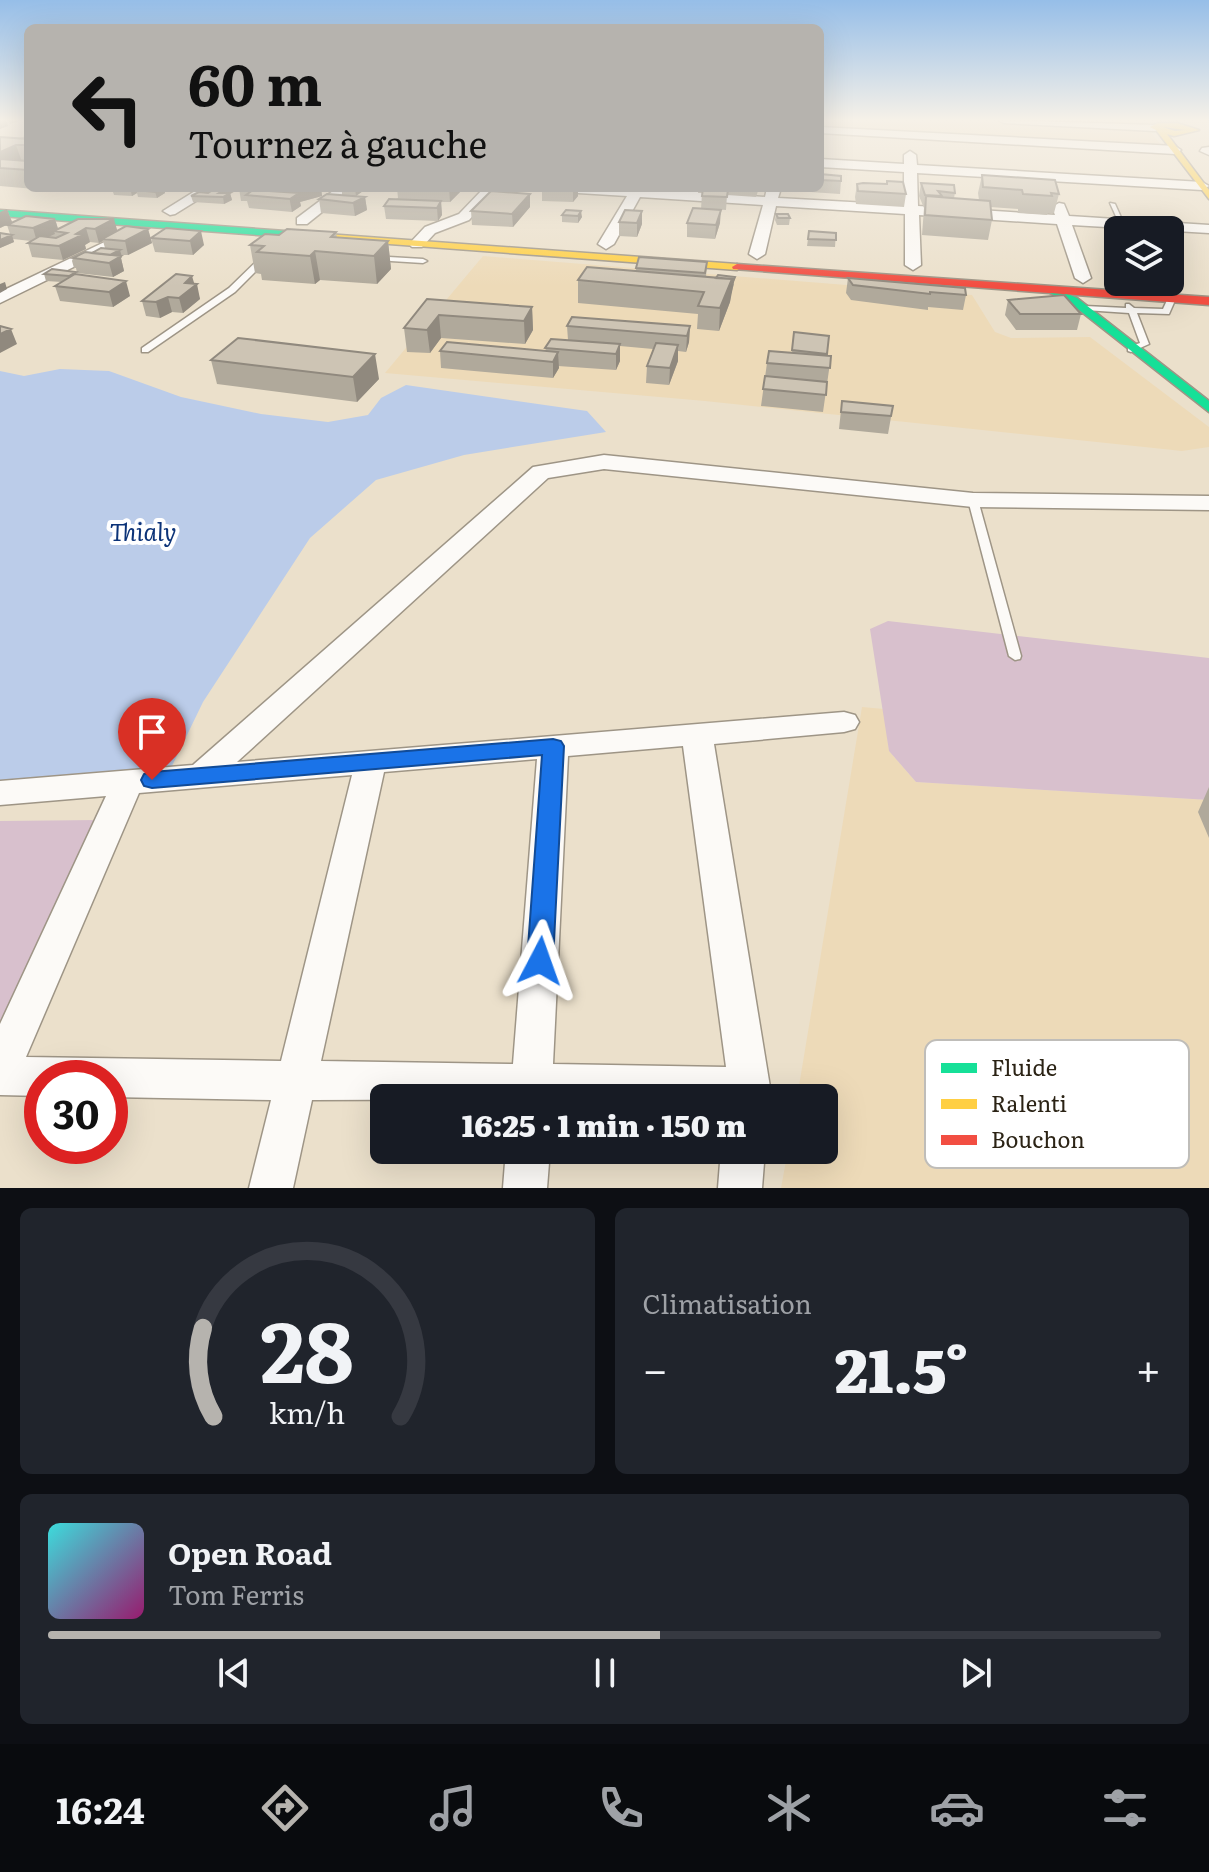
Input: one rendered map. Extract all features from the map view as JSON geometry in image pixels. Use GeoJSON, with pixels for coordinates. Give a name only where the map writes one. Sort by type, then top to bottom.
{"type":"FeatureCollection","features":[{"type":"Feature","properties":{"kind":"main road"},"geometry":{"type":"LineString","coordinates":[[0,199],[302,221],[424,245]]}},
{"type":"Feature","properties":{"kind":"main road"},"geometry":{"type":"LineString","coordinates":[[0,213],[424,245],[462,233],[1040,275],[1070,291],[1131,349],[1209,408]]}},
{"type":"Feature","properties":{"kind":"main road"},"geometry":{"type":"LineString","coordinates":[[462,233],[1070,291],[1104,288]]}},
{"type":"Feature","properties":{"kind":"main road"},"geometry":{"type":"LineString","coordinates":[[1184,284],[1209,286]]}},
{"type":"Feature","properties":{"kind":"main road"},"geometry":{"type":"LineString","coordinates":[[1163,296],[1209,301]]}},
{"type":"Feature","properties":{"kind":"street"},"geometry":{"type":"LineString","coordinates":[[911,175],[913,265]]}},
{"type":"Feature","properties":{"kind":"street"},"geometry":{"type":"LineString","coordinates":[[1023,175],[1205,191]]}},
{"type":"Feature","properties":{"kind":"street"},"geometry":{"type":"LineString","coordinates":[[1050,177],[1064,220],[1070,291]]}},
{"type":"Feature","properties":{"kind":"street"},"geometry":{"type":"LineString","coordinates":[[170,211],[203,192]]}},
{"type":"Feature","properties":{"kind":"street"},"geometry":{"type":"LineString","coordinates":[[302,221],[340,192]]}},
{"type":"Feature","properties":{"kind":"street"},"geometry":{"type":"LineString","coordinates":[[424,245],[462,233],[488,192]]}},
{"type":"Feature","properties":{"kind":"street"},"geometry":{"type":"LineString","coordinates":[[606,244],[635,192]]}},
{"type":"Feature","properties":{"kind":"street"},"geometry":{"type":"LineString","coordinates":[[690,192],[772,195],[913,210],[1104,222]]}},
{"type":"Feature","properties":{"kind":"street"},"geometry":{"type":"LineString","coordinates":[[757,254],[772,195]]}},
{"type":"Feature","properties":{"kind":"street"},"geometry":{"type":"LineString","coordinates":[[0,298],[150,224]]}},
{"type":"Feature","properties":{"kind":"street"},"geometry":{"type":"LineString","coordinates":[[1184,227],[1209,229]]}},
{"type":"Feature","properties":{"kind":"street"},"geometry":{"type":"LineString","coordinates":[[201,776],[541,472],[604,462],[973,500],[1209,503]]}},
{"type":"Feature","properties":{"kind":"street"},"geometry":{"type":"LineString","coordinates":[[0,793],[844,722]]}},
{"type":"Feature","properties":{"kind":"street"},"geometry":{"type":"LineString","coordinates":[[697,734],[747,1084]]}},
{"type":"Feature","properties":{"kind":"street"},"geometry":{"type":"LineString","coordinates":[[532,1084],[553,746]]}},
{"type":"Feature","properties":{"kind":"street"},"geometry":{"type":"LineString","coordinates":[[271,1188],[371,762]]}},
{"type":"Feature","properties":{"kind":"street"},"geometry":{"type":"LineString","coordinates":[[0,1069],[128,782]]}},
{"type":"Feature","properties":{"kind":"street"},"geometry":{"type":"LineString","coordinates":[[0,1076],[382,1084]]}},
{"type":"Feature","properties":{"kind":"street"},"geometry":{"type":"LineString","coordinates":[[525,1188],[527,1164]]}},
{"type":"Feature","properties":{"kind":"street"},"geometry":{"type":"LineString","coordinates":[[740,1188],[742,1164]]}},
{"type":"Feature","properties":{"kind":"lane"},"geometry":{"type":"LineString","coordinates":[[1112,204],[1118,216]]}},
{"type":"Feature","properties":{"kind":"lane"},"geometry":{"type":"LineString","coordinates":[[363,257],[424,245]]}},
{"type":"Feature","properties":{"kind":"lane"},"geometry":{"type":"LineString","coordinates":[[145,350],[232,290],[272,251],[266,250]]}},
{"type":"Feature","properties":{"kind":"lane"},"geometry":{"type":"LineString","coordinates":[[1070,291],[1133,311],[1166,312],[1172,298]]}},
{"type":"Feature","properties":{"kind":"lane"},"geometry":{"type":"LineString","coordinates":[[1125,296],[1145,344],[1131,349]]}},
{"type":"Feature","properties":{"kind":"lane"},"geometry":{"type":"LineString","coordinates":[[973,500],[1015,656]]}},
{"type":"Feature","properties":{"kind":"shaded area"},"geometry":{"type":"Polygon","coordinates":[[[483,256],[972,295],[995,332],[1011,338],[1090,337],[1209,427],[1209,447],[1182,451],[705,401],[385,373],[483,256]]]}},
{"type":"Feature","properties":{"kind":"shaded area"},"geometry":{"type":"Polygon","coordinates":[[[888,621],[1209,658],[1209,800],[916,782],[889,751],[870,629],[888,621]]]}},
{"type":"Feature","properties":{"kind":"shaded area"},"geometry":{"type":"Polygon","coordinates":[[[862,707],[884,709],[889,751],[916,782],[1209,800],[1209,1188],[781,1188],[785,1164],[838,1164],[838,1084],[799,1084],[862,707]]]}},
{"type":"Feature","properties":{"kind":"shaded area"},"geometry":{"type":"Polygon","coordinates":[[[98,820],[0,1037],[0,821],[98,820]]]}},
{"type":"Feature","properties":{"kind":"water","name":"Thialy"},"geometry":{"type":"Polygon","coordinates":[[[60,369],[109,371],[181,397],[261,414],[328,422],[368,415],[381,398],[406,385],[587,411],[606,432],[464,455],[376,480],[310,538],[203,702],[172,766],[0,781],[0,371],[24,376],[60,369]]]}},
{"type":"Feature","properties":{"kind":"building"},"geometry":{"type":"Polygon","coordinates":[[[824,175],[841,176],[841,181],[824,180],[824,175]]]}},
{"type":"Feature","properties":{"kind":"building"},"geometry":{"type":"Polygon","coordinates":[[[982,175],[1055,180],[1059,194],[1023,194],[1022,190],[983,187],[982,175]]]}},
{"type":"Feature","properties":{"kind":"building"},"geometry":{"type":"Polygon","coordinates":[[[887,181],[903,182],[906,194],[858,191],[857,184],[887,184],[887,181]]]}},
{"type":"Feature","properties":{"kind":"building"},"geometry":{"type":"Polygon","coordinates":[[[921,183],[954,185],[955,193],[938,191],[942,196],[925,195],[921,183]]]}},
{"type":"Feature","properties":{"kind":"building"},"geometry":{"type":"Polygon","coordinates":[[[199,192],[230,193],[223,197],[191,196],[199,192]]]}},
{"type":"Feature","properties":{"kind":"building"},"geometry":{"type":"Polygon","coordinates":[[[250,192],[299,193],[290,199],[246,195],[250,192]]]}},
{"type":"Feature","properties":{"kind":"building"},"geometry":{"type":"Polygon","coordinates":[[[490,192],[530,194],[512,214],[471,211],[490,192]]]}},
{"type":"Feature","properties":{"kind":"building"},"geometry":{"type":"Polygon","coordinates":[[[702,192],[728,192],[727,197],[702,196],[702,192]]]}},
{"type":"Feature","properties":{"kind":"building"},"geometry":{"type":"Polygon","coordinates":[[[327,194],[365,197],[353,203],[319,199],[327,194]]]}},
{"type":"Feature","properties":{"kind":"building"},"geometry":{"type":"Polygon","coordinates":[[[926,196],[990,201],[992,220],[925,215],[926,196]]]}},
{"type":"Feature","properties":{"kind":"building"},"geometry":{"type":"Polygon","coordinates":[[[389,199],[441,201],[437,208],[384,206],[389,199]]]}},
{"type":"Feature","properties":{"kind":"building"},"geometry":{"type":"Polygon","coordinates":[[[693,208],[721,210],[716,225],[687,223],[693,208]]]}},
{"type":"Feature","properties":{"kind":"building"},"geometry":{"type":"Polygon","coordinates":[[[566,210],[581,211],[578,216],[562,215],[566,210]]]}},
{"type":"Feature","properties":{"kind":"building"},"geometry":{"type":"Polygon","coordinates":[[[625,210],[642,211],[637,223],[619,222],[625,210]]]}},
{"type":"Feature","properties":{"kind":"building"},"geometry":{"type":"Polygon","coordinates":[[[776,214],[788,214],[790,218],[778,218],[776,214]]]}},
{"type":"Feature","properties":{"kind":"building"},"geometry":{"type":"Polygon","coordinates":[[[26,216],[55,219],[33,228],[7,225],[26,216]]]}},
{"type":"Feature","properties":{"kind":"building"},"geometry":{"type":"Polygon","coordinates":[[[78,219],[114,219],[95,229],[86,228],[76,234],[82,235],[59,246],[28,243],[40,236],[56,238],[67,233],[54,231],[78,219]]]}},
{"type":"Feature","properties":{"kind":"building"},"geometry":{"type":"Polygon","coordinates":[[[126,226],[148,229],[125,241],[102,239],[126,226]]]}},
{"type":"Feature","properties":{"kind":"building"},"geometry":{"type":"Polygon","coordinates":[[[166,228],[201,231],[190,241],[151,238],[166,228]]]}},
{"type":"Feature","properties":{"kind":"building"},"geometry":{"type":"Polygon","coordinates":[[[287,229],[336,232],[331,237],[388,241],[374,256],[315,251],[310,256],[257,252],[264,246],[250,245],[265,234],[279,235],[287,229]]]}},
{"type":"Feature","properties":{"kind":"building"},"geometry":{"type":"Polygon","coordinates":[[[809,231],[836,233],[836,240],[808,239],[809,231]]]}},
{"type":"Feature","properties":{"kind":"building"},"geometry":{"type":"Polygon","coordinates":[[[0,233],[12,235],[0,240],[0,233]]]}},
{"type":"Feature","properties":{"kind":"building"},"geometry":{"type":"Polygon","coordinates":[[[101,248],[120,250],[110,255],[92,253],[101,248]]]}},
{"type":"Feature","properties":{"kind":"building"},"geometry":{"type":"Polygon","coordinates":[[[85,252],[121,256],[109,263],[73,258],[85,252]]]}},
{"type":"Feature","properties":{"kind":"building"},"geometry":{"type":"Polygon","coordinates":[[[639,257],[707,262],[705,273],[636,268],[639,257]]]}},
{"type":"Feature","properties":{"kind":"building"},"geometry":{"type":"Polygon","coordinates":[[[587,267],[732,279],[720,308],[698,306],[704,292],[578,280],[587,267]]]}},
{"type":"Feature","properties":{"kind":"building"},"geometry":{"type":"Polygon","coordinates":[[[52,269],[76,272],[69,276],[44,274],[52,269]]]}},
{"type":"Feature","properties":{"kind":"building"},"geometry":{"type":"Polygon","coordinates":[[[75,274],[126,281],[109,292],[55,286],[75,274]]]}},
{"type":"Feature","properties":{"kind":"building"},"geometry":{"type":"Polygon","coordinates":[[[176,274],[192,276],[185,283],[197,284],[179,298],[142,301],[176,274]]]}},
{"type":"Feature","properties":{"kind":"building"},"geometry":{"type":"Polygon","coordinates":[[[718,275],[735,277],[731,286],[732,279],[716,278],[718,275]]]}},
{"type":"Feature","properties":{"kind":"building"},"geometry":{"type":"Polygon","coordinates":[[[848,278],[965,288],[966,295],[853,285],[848,278]]]}},
{"type":"Feature","properties":{"kind":"building"},"geometry":{"type":"Polygon","coordinates":[[[1064,295],[1081,314],[1020,314],[1008,300],[1064,295]]]}},
{"type":"Feature","properties":{"kind":"building"},"geometry":{"type":"Polygon","coordinates":[[[427,299],[532,307],[524,321],[439,315],[427,330],[404,328],[427,299]]]}},
{"type":"Feature","properties":{"kind":"building"},"geometry":{"type":"Polygon","coordinates":[[[572,317],[690,326],[687,336],[567,326],[572,317]]]}},
{"type":"Feature","properties":{"kind":"building"},"geometry":{"type":"Polygon","coordinates":[[[0,326],[11,329],[0,334],[0,326]]]}},
{"type":"Feature","properties":{"kind":"building"},"geometry":{"type":"Polygon","coordinates":[[[794,332],[829,336],[827,354],[792,350],[794,332]]]}},
{"type":"Feature","properties":{"kind":"building"},"geometry":{"type":"Polygon","coordinates":[[[238,338],[375,354],[353,377],[211,360],[238,338]]]}},
{"type":"Feature","properties":{"kind":"building"},"geometry":{"type":"Polygon","coordinates":[[[551,339],[620,344],[616,354],[545,348],[551,339]]]}},
{"type":"Feature","properties":{"kind":"building"},"geometry":{"type":"Polygon","coordinates":[[[447,342],[558,352],[553,362],[440,351],[447,342]]]}},
{"type":"Feature","properties":{"kind":"building"},"geometry":{"type":"Polygon","coordinates":[[[656,343],[678,345],[670,368],[647,366],[656,343]]]}},
{"type":"Feature","properties":{"kind":"building"},"geometry":{"type":"Polygon","coordinates":[[[769,351],[831,356],[830,368],[767,363],[769,351]]]}},
{"type":"Feature","properties":{"kind":"building"},"geometry":{"type":"Polygon","coordinates":[[[765,376],[827,382],[826,395],[763,389],[765,376]]]}},
{"type":"Feature","properties":{"kind":"building"},"geometry":{"type":"Polygon","coordinates":[[[842,401],[893,406],[891,416],[841,412],[842,401]]]}},
{"type":"Feature","properties":{"kind":"traffic: fast"},"geometry":{"type":"LineString","coordinates":[[0,213],[313,236]]}},
{"type":"Feature","properties":{"kind":"traffic: fast"},"geometry":{"type":"LineString","coordinates":[[1054,291],[1073,300],[1209,408]]}},
{"type":"Feature","properties":{"kind":"traffic: slow"},"geometry":{"type":"LineString","coordinates":[[1194,175],[1209,196]]}},
{"type":"Feature","properties":{"kind":"traffic: slow"},"geometry":{"type":"LineString","coordinates":[[313,236],[737,267]]}},
{"type":"Feature","properties":{"kind":"traffic: jam"},"geometry":{"type":"LineString","coordinates":[[737,267],[1209,301]]}},
{"type":"Feature","properties":{"kind":"route"},"geometry":{"type":"LineString","coordinates":[[152,780],[553,746],[540,961]]}}]}
